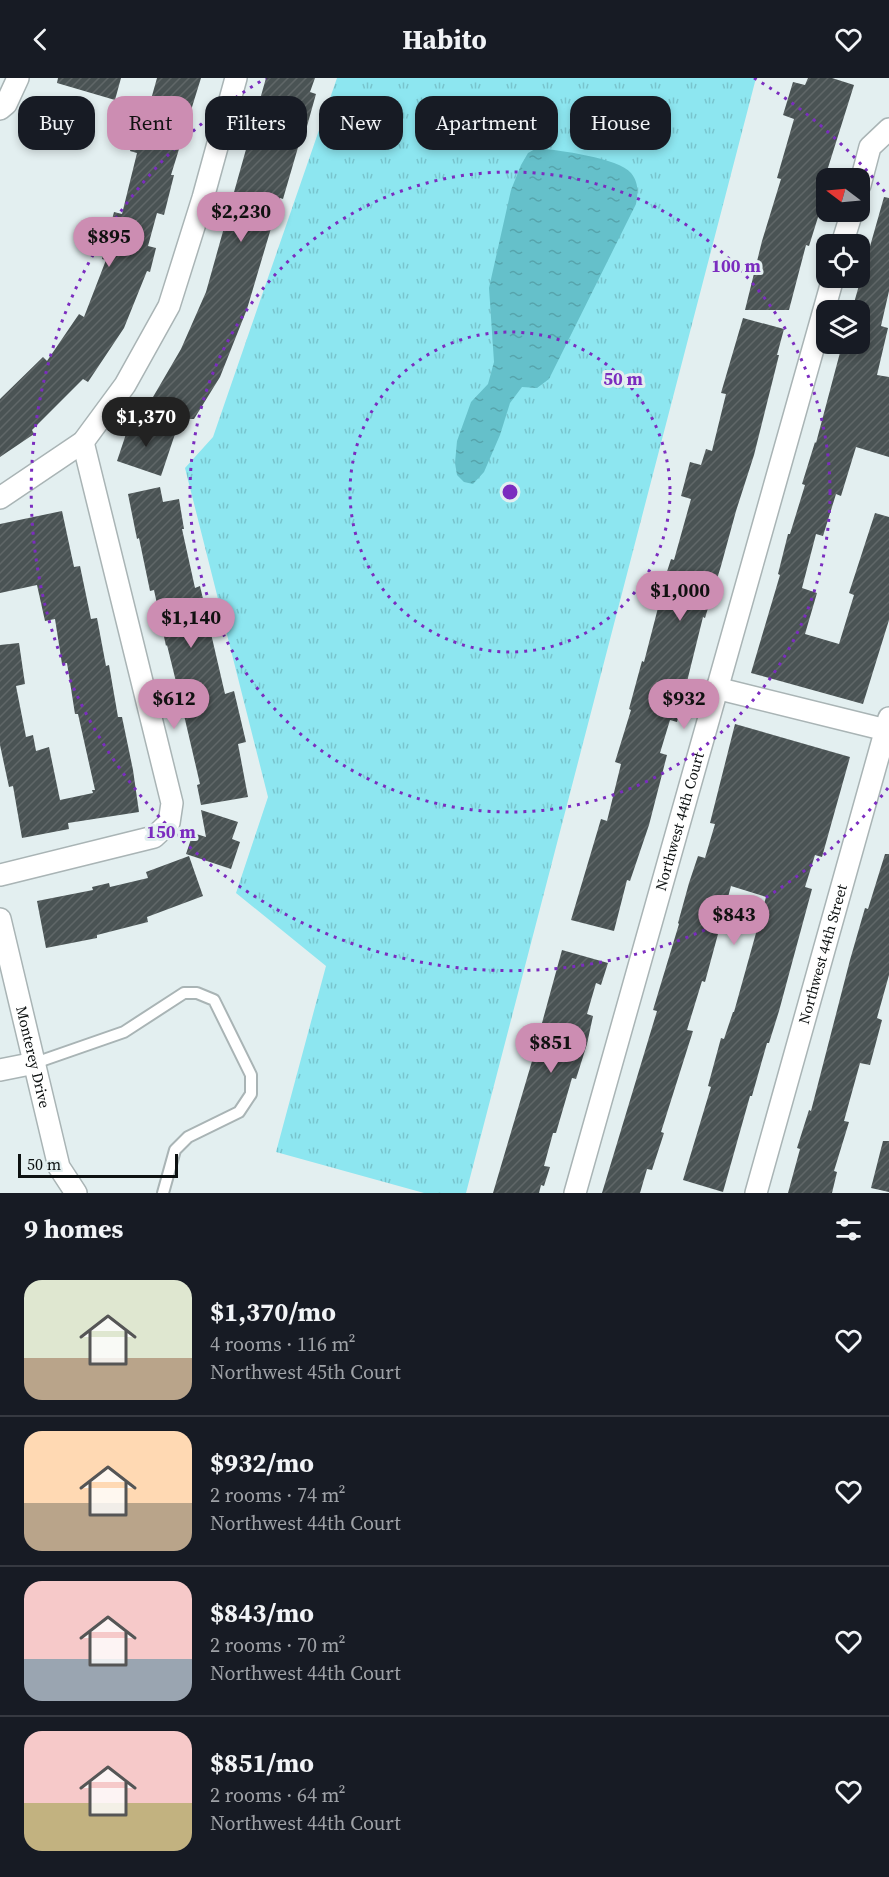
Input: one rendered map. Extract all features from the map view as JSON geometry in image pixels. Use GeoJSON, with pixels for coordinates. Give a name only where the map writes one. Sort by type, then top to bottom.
{"type":"FeatureCollection","features":[{"type":"Feature","properties":{"kind":"street"},"geometry":{"type":"LineString","coordinates":[[0,109],[6,104],[18,78]]}},
{"type":"Feature","properties":{"kind":"street"},"geometry":{"type":"LineString","coordinates":[[0,498],[83,442],[125,385],[169,306],[203,198],[236,78]]}},
{"type":"Feature","properties":{"kind":"street"},"geometry":{"type":"LineString","coordinates":[[864,168],[870,147],[889,129]]}},
{"type":"Feature","properties":{"kind":"street","name":"Northwest 44th Court"},"geometry":{"type":"LineString","coordinates":[[575,1193],[830,288]]}},
{"type":"Feature","properties":{"kind":"street"},"geometry":{"type":"LineString","coordinates":[[0,875],[154,837],[169,823],[172,802],[83,442]]}},
{"type":"Feature","properties":{"kind":"street"},"geometry":{"type":"LineString","coordinates":[[716,688],[887,724]]}},
{"type":"Feature","properties":{"kind":"street","name":"Northwest 44th Street"},"geometry":{"type":"LineString","coordinates":[[756,1193],[887,724]]}},
{"type":"Feature","properties":{"kind":"street","name":"Monterey Drive"},"geometry":{"type":"LineString","coordinates":[[0,919],[59,1167],[75,1193]]}},
{"type":"Feature","properties":{"kind":"street"},"geometry":{"type":"LineString","coordinates":[[0,1070],[34,1063]]}},
{"type":"Feature","properties":{"kind":"lane"},"geometry":{"type":"LineString","coordinates":[[34,1063],[124,1032],[184,993],[197,993],[214,1000],[251,1075],[251,1094],[239,1112],[188,1137],[175,1150],[163,1193]]}},
{"type":"Feature","properties":{"kind":"green space"},"geometry":{"type":"Polygon","coordinates":[[[337,78],[756,78],[466,1193],[424,1193],[276,1152],[326,966],[236,893],[268,797],[185,468],[213,437],[319,130],[319,150],[403,150],[403,96],[331,96],[337,78]]]}},
{"type":"Feature","properties":{"kind":"water"},"geometry":{"type":"Polygon","coordinates":[[[533,150],[552,150],[614,163],[631,173],[637,184],[636,204],[549,379],[537,388],[522,387],[510,403],[500,435],[484,472],[473,484],[464,482],[457,475],[455,463],[457,441],[471,402],[488,384],[494,362],[489,288],[511,190],[528,153],[533,150]]]}},
{"type":"Feature","properties":{"kind":"building"},"geometry":{"type":"Polygon","coordinates":[[[58,78],[121,78],[116,96],[107,98],[57,83],[58,78]]]}},
{"type":"Feature","properties":{"kind":"building"},"geometry":{"type":"Polygon","coordinates":[[[157,78],[201,78],[193,104],[193,96],[152,96],[157,78]]]}},
{"type":"Feature","properties":{"kind":"building"},"geometry":{"type":"Polygon","coordinates":[[[266,78],[315,78],[310,92],[316,94],[307,126],[307,96],[261,96],[266,78]]]}},
{"type":"Feature","properties":{"kind":"building"},"geometry":{"type":"Polygon","coordinates":[[[808,78],[832,78],[854,85],[828,168],[816,168],[816,222],[809,246],[806,245],[789,310],[745,310],[762,241],[781,179],[777,178],[794,119],[783,115],[793,82],[805,85],[808,78]]]}},
{"type":"Feature","properties":{"kind":"building"},"geometry":{"type":"Polygon","coordinates":[[[179,150],[171,175],[174,175],[164,215],[157,213],[148,246],[156,248],[150,272],[147,271],[124,328],[88,382],[83,379],[32,430],[34,434],[0,457],[0,399],[43,357],[47,361],[79,314],[84,317],[106,260],[102,259],[114,212],[122,214],[137,153],[130,151],[179,150]]]}},
{"type":"Feature","properties":{"kind":"building"},"geometry":{"type":"Polygon","coordinates":[[[246,150],[297,150],[283,199],[280,198],[247,309],[220,377],[194,419],[188,419],[153,397],[181,349],[206,292],[246,150]]]}},
{"type":"Feature","properties":{"kind":"building"},"geometry":{"type":"Polygon","coordinates":[[[884,197],[889,198],[889,291],[881,326],[888,328],[877,375],[889,377],[889,457],[856,447],[841,496],[836,494],[823,536],[816,534],[802,588],[817,593],[805,634],[839,644],[854,595],[849,593],[875,513],[889,517],[889,620],[863,704],[751,673],[840,354],[870,354],[870,300],[855,300],[858,288],[870,288],[870,246],[884,197]]]}},
{"type":"Feature","properties":{"kind":"building"},"geometry":{"type":"Polygon","coordinates":[[[743,318],[784,329],[777,355],[779,355],[754,455],[705,618],[703,617],[677,722],[670,720],[660,753],[667,755],[649,825],[630,881],[627,880],[614,931],[571,920],[601,819],[607,821],[621,764],[615,762],[631,710],[629,709],[642,661],[644,662],[659,604],[657,603],[671,559],[674,560],[691,499],[681,496],[690,462],[701,465],[706,449],[712,451],[726,394],[721,393],[743,318]]]}},
{"type":"Feature","properties":{"kind":"building"},"geometry":{"type":"Polygon","coordinates":[[[131,419],[175,434],[161,476],[117,461],[131,419]]]}},
{"type":"Feature","properties":{"kind":"building"},"geometry":{"type":"Polygon","coordinates":[[[160,487],[163,502],[179,499],[184,529],[182,529],[195,588],[200,586],[225,694],[234,691],[246,742],[238,744],[248,797],[201,805],[197,785],[200,784],[180,698],[154,590],[150,591],[128,494],[160,487]]]}},
{"type":"Feature","properties":{"kind":"building"},"geometry":{"type":"Polygon","coordinates":[[[62,511],[74,567],[80,566],[91,619],[97,618],[106,666],[109,665],[118,717],[122,717],[139,812],[68,823],[69,829],[22,838],[13,786],[9,787],[0,745],[0,645],[19,643],[25,684],[16,686],[26,737],[33,735],[36,751],[49,747],[60,800],[93,793],[92,790],[95,790],[78,714],[75,714],[67,663],[62,664],[55,619],[45,621],[37,585],[0,593],[0,524],[62,511]]]}},
{"type":"Feature","properties":{"kind":"building"},"geometry":{"type":"Polygon","coordinates":[[[735,724],[850,757],[822,857],[815,855],[805,887],[812,889],[779,1011],[752,1096],[750,1096],[723,1192],[683,1180],[711,1087],[708,1086],[721,1038],[724,1039],[734,1012],[766,897],[731,886],[705,982],[702,981],[687,1030],[693,1031],[661,1132],[664,1133],[652,1170],[647,1169],[640,1193],[602,1193],[657,1011],[653,1010],[689,883],[698,856],[705,858],[715,824],[710,823],[735,724]]]}},
{"type":"Feature","properties":{"kind":"building"},"geometry":{"type":"Polygon","coordinates":[[[201,810],[238,822],[232,839],[240,842],[231,869],[186,854],[193,833],[206,837],[201,810]]]}},
{"type":"Feature","properties":{"kind":"building"},"geometry":{"type":"Polygon","coordinates":[[[885,854],[889,854],[889,975],[877,1018],[882,1020],[870,1065],[860,1063],[844,1121],[849,1122],[834,1171],[837,1172],[832,1193],[788,1193],[800,1149],[797,1148],[809,1110],[811,1111],[850,960],[865,908],[868,909],[885,854]]]}},
{"type":"Feature","properties":{"kind":"building"},"geometry":{"type":"Polygon","coordinates":[[[189,856],[203,896],[147,917],[148,922],[97,935],[97,938],[46,948],[37,901],[93,890],[92,887],[109,883],[110,887],[148,878],[146,872],[189,856]]]}},
{"type":"Feature","properties":{"kind":"building"},"geometry":{"type":"Polygon","coordinates":[[[562,950],[608,963],[601,985],[596,983],[587,1014],[593,1016],[587,1044],[576,1079],[572,1078],[556,1133],[553,1133],[544,1166],[550,1167],[544,1186],[541,1185],[539,1193],[493,1193],[543,1024],[562,950]]]}},
{"type":"Feature","properties":{"kind":"building"},"geometry":{"type":"Polygon","coordinates":[[[883,1141],[889,1141],[889,1192],[871,1188],[883,1141]]]}}]}
